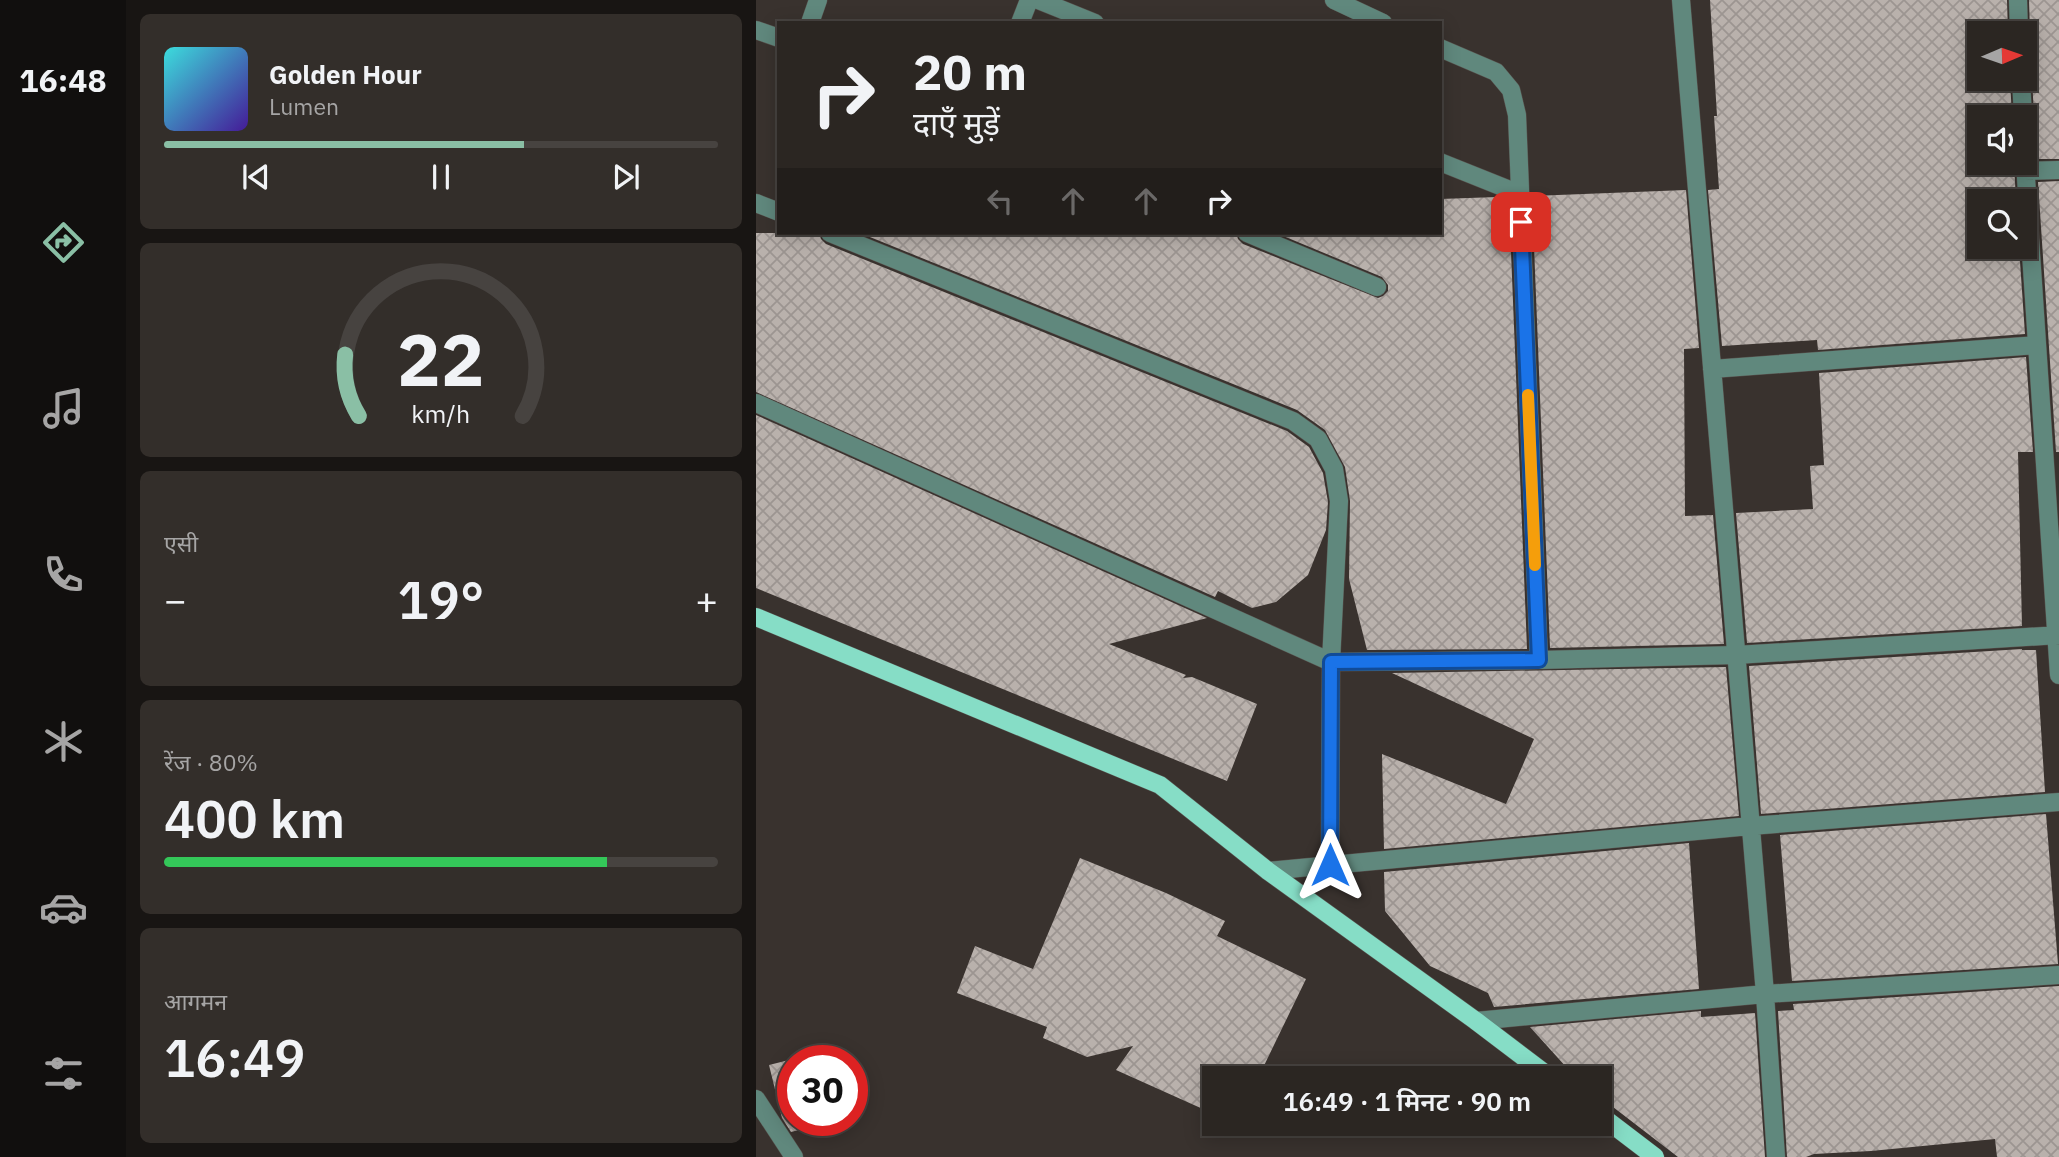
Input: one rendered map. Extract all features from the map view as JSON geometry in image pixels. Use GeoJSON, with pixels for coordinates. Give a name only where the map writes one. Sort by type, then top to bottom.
{"type":"FeatureCollection","features":[{"type":"Feature","properties":{"kind":"main road"},"geometry":{"type":"LineString","coordinates":[[756,617],[1160,785],[1268,871],[1535,1066]]}},
{"type":"Feature","properties":{"kind":"main road"},"geometry":{"type":"LineString","coordinates":[[1612,1124],[1656,1157]]}},
{"type":"Feature","properties":{"kind":"street"},"geometry":{"type":"LineString","coordinates":[[811,21],[818,0]]}},
{"type":"Feature","properties":{"kind":"street"},"geometry":{"type":"LineString","coordinates":[[1021,21],[1029,0]]}},
{"type":"Feature","properties":{"kind":"street"},"geometry":{"type":"LineString","coordinates":[[1038,0],[1089,21]]}},
{"type":"Feature","properties":{"kind":"street"},"geometry":{"type":"LineString","coordinates":[[1334,0],[1379,21]]}},
{"type":"Feature","properties":{"kind":"street"},"geometry":{"type":"LineString","coordinates":[[1681,0],[1765,993],[1776,1157]]}},
{"type":"Feature","properties":{"kind":"street"},"geometry":{"type":"LineString","coordinates":[[2018,0],[2019,21]]}},
{"type":"Feature","properties":{"kind":"street"},"geometry":{"type":"LineString","coordinates":[[756,30],[777,37]]}},
{"type":"Feature","properties":{"kind":"street"},"geometry":{"type":"LineString","coordinates":[[1442,49],[1496,72],[1511,90],[1517,114],[1539,660]]}},
{"type":"Feature","properties":{"kind":"street"},"geometry":{"type":"LineString","coordinates":[[1442,163],[1520,194]]}},
{"type":"Feature","properties":{"kind":"street"},"geometry":{"type":"LineString","coordinates":[[2037,168],[2059,170]]}},
{"type":"Feature","properties":{"kind":"street"},"geometry":{"type":"LineString","coordinates":[[2026,175],[2037,345],[2052,464],[2059,675]]}},
{"type":"Feature","properties":{"kind":"street"},"geometry":{"type":"LineString","coordinates":[[756,203],[777,211]]}},
{"type":"Feature","properties":{"kind":"street"},"geometry":{"type":"LineString","coordinates":[[835,235],[1293,421],[1318,439],[1334,469],[1339,501],[1331,662],[1330,865]]}},
{"type":"Feature","properties":{"kind":"street"},"geometry":{"type":"LineString","coordinates":[[1252,235],[1377,287]]}},
{"type":"Feature","properties":{"kind":"street"},"geometry":{"type":"LineString","coordinates":[[1712,369],[2037,345]]}},
{"type":"Feature","properties":{"kind":"street"},"geometry":{"type":"LineString","coordinates":[[756,403],[1331,662],[1736,655],[2057,635]]}},
{"type":"Feature","properties":{"kind":"street"},"geometry":{"type":"LineString","coordinates":[[1268,871],[1750,826],[2059,802]]}},
{"type":"Feature","properties":{"kind":"street"},"geometry":{"type":"LineString","coordinates":[[1476,1021],[1765,993],[2059,975]]}},
{"type":"Feature","properties":{"kind":"street"},"geometry":{"type":"LineString","coordinates":[[756,1100],[794,1157]]}},
{"type":"Feature","properties":{"kind":"building"},"geometry":{"type":"Polygon","coordinates":[[[1710,0],[2007,0],[2008,21],[1967,21],[1967,91],[2011,91],[2011,105],[1967,105],[1967,175],[2015,175],[2015,189],[1967,189],[1967,259],[2020,259],[2025,334],[1818,350],[1817,340],[1722,346],[1708,190],[1719,189],[1714,116],[1717,116],[1710,0]]]}},
{"type":"Feature","properties":{"kind":"building"},"geometry":{"type":"Polygon","coordinates":[[[2029,0],[2059,0],[2059,159],[2037,159],[2037,105],[2033,105],[2033,91],[2037,91],[2037,21],[2030,21],[2029,0]]]}},
{"type":"Feature","properties":{"kind":"building"},"geometry":{"type":"Polygon","coordinates":[[[2059,181],[2059,452],[2056,452],[2038,182],[2059,181]]]}},
{"type":"Feature","properties":{"kind":"building"},"geometry":{"type":"Polygon","coordinates":[[[1686,190],[1699,348],[1684,349],[1685,516],[1713,515],[1724,644],[1550,648],[1532,196],[1686,190]]]}},
{"type":"Feature","properties":{"kind":"building"},"geometry":{"type":"Polygon","coordinates":[[[1497,197],[1509,202],[1527,649],[1367,650],[1349,579],[1350,501],[1345,467],[1325,430],[1297,410],[865,235],[1237,235],[1243,244],[1378,298],[1388,291],[1388,285],[1382,277],[1281,235],[1442,235],[1442,199],[1497,197]]]}},
{"type":"Feature","properties":{"kind":"building"},"geometry":{"type":"Polygon","coordinates":[[[756,233],[820,235],[826,244],[1287,431],[1309,447],[1323,473],[1328,502],[1326,530],[1308,575],[1276,602],[1252,608],[1218,591],[1215,597],[756,392],[756,233]]]}},
{"type":"Feature","properties":{"kind":"building"},"geometry":{"type":"Polygon","coordinates":[[[2026,357],[2033,452],[2018,452],[2022,626],[1747,643],[1736,513],[1813,509],[1810,466],[1824,465],[1819,373],[2026,357]]]}},
{"type":"Feature","properties":{"kind":"building"},"geometry":{"type":"Polygon","coordinates":[[[756,415],[1207,618],[1109,644],[1186,675],[1183,678],[1192,677],[1257,704],[1227,781],[756,588],[756,415]]]}},
{"type":"Feature","properties":{"kind":"building"},"geometry":{"type":"Polygon","coordinates":[[[2036,650],[2045,792],[1761,814],[1749,666],[2036,650]]]}},
{"type":"Feature","properties":{"kind":"building"},"geometry":{"type":"Polygon","coordinates":[[[1726,667],[1739,816],[1384,849],[1382,754],[1506,804],[1534,739],[1392,673],[1726,667]]]}},
{"type":"Feature","properties":{"kind":"building"},"geometry":{"type":"Polygon","coordinates":[[[2046,814],[2058,964],[1792,981],[1780,835],[2046,814]]]}},
{"type":"Feature","properties":{"kind":"building"},"geometry":{"type":"Polygon","coordinates":[[[1689,843],[1699,989],[1494,1007],[1488,993],[1430,966],[1385,911],[1384,872],[1689,843]]]}},
{"type":"Feature","properties":{"kind":"building"},"geometry":{"type":"Polygon","coordinates":[[[1080,858],[1166,893],[1225,921],[1217,936],[1306,979],[1264,1066],[1202,1066],[1202,1109],[1116,1070],[1133,1046],[1087,1057],[1043,1038],[1047,1027],[957,993],[975,946],[1033,969],[1080,858]]]}},
{"type":"Feature","properties":{"kind":"building"},"geometry":{"type":"Polygon","coordinates":[[[2059,986],[2059,1157],[1997,1157],[1995,1139],[1787,1157],[1778,1011],[1794,1010],[1793,1004],[2059,986]]]}},
{"type":"Feature","properties":{"kind":"building"},"geometry":{"type":"Polygon","coordinates":[[[1701,1011],[1701,1017],[1755,1013],[1765,1157],[1678,1157],[1612,1106],[1612,1066],[1565,1066],[1530,1027],[1701,1011]]]}},
{"type":"Feature","properties":{"kind":"building"},"geometry":{"type":"Polygon","coordinates":[[[777,1063],[777,1098],[769,1065],[777,1063]]]}},
{"type":"Feature","properties":{"kind":"slow traffic"},"geometry":{"type":"LineString","coordinates":[[1528,395],[1535,565]]}},
{"type":"Feature","properties":{"kind":"route"},"geometry":{"type":"LineString","coordinates":[[1330,865],[1331,662],[1539,660],[1521,222]]}}]}
